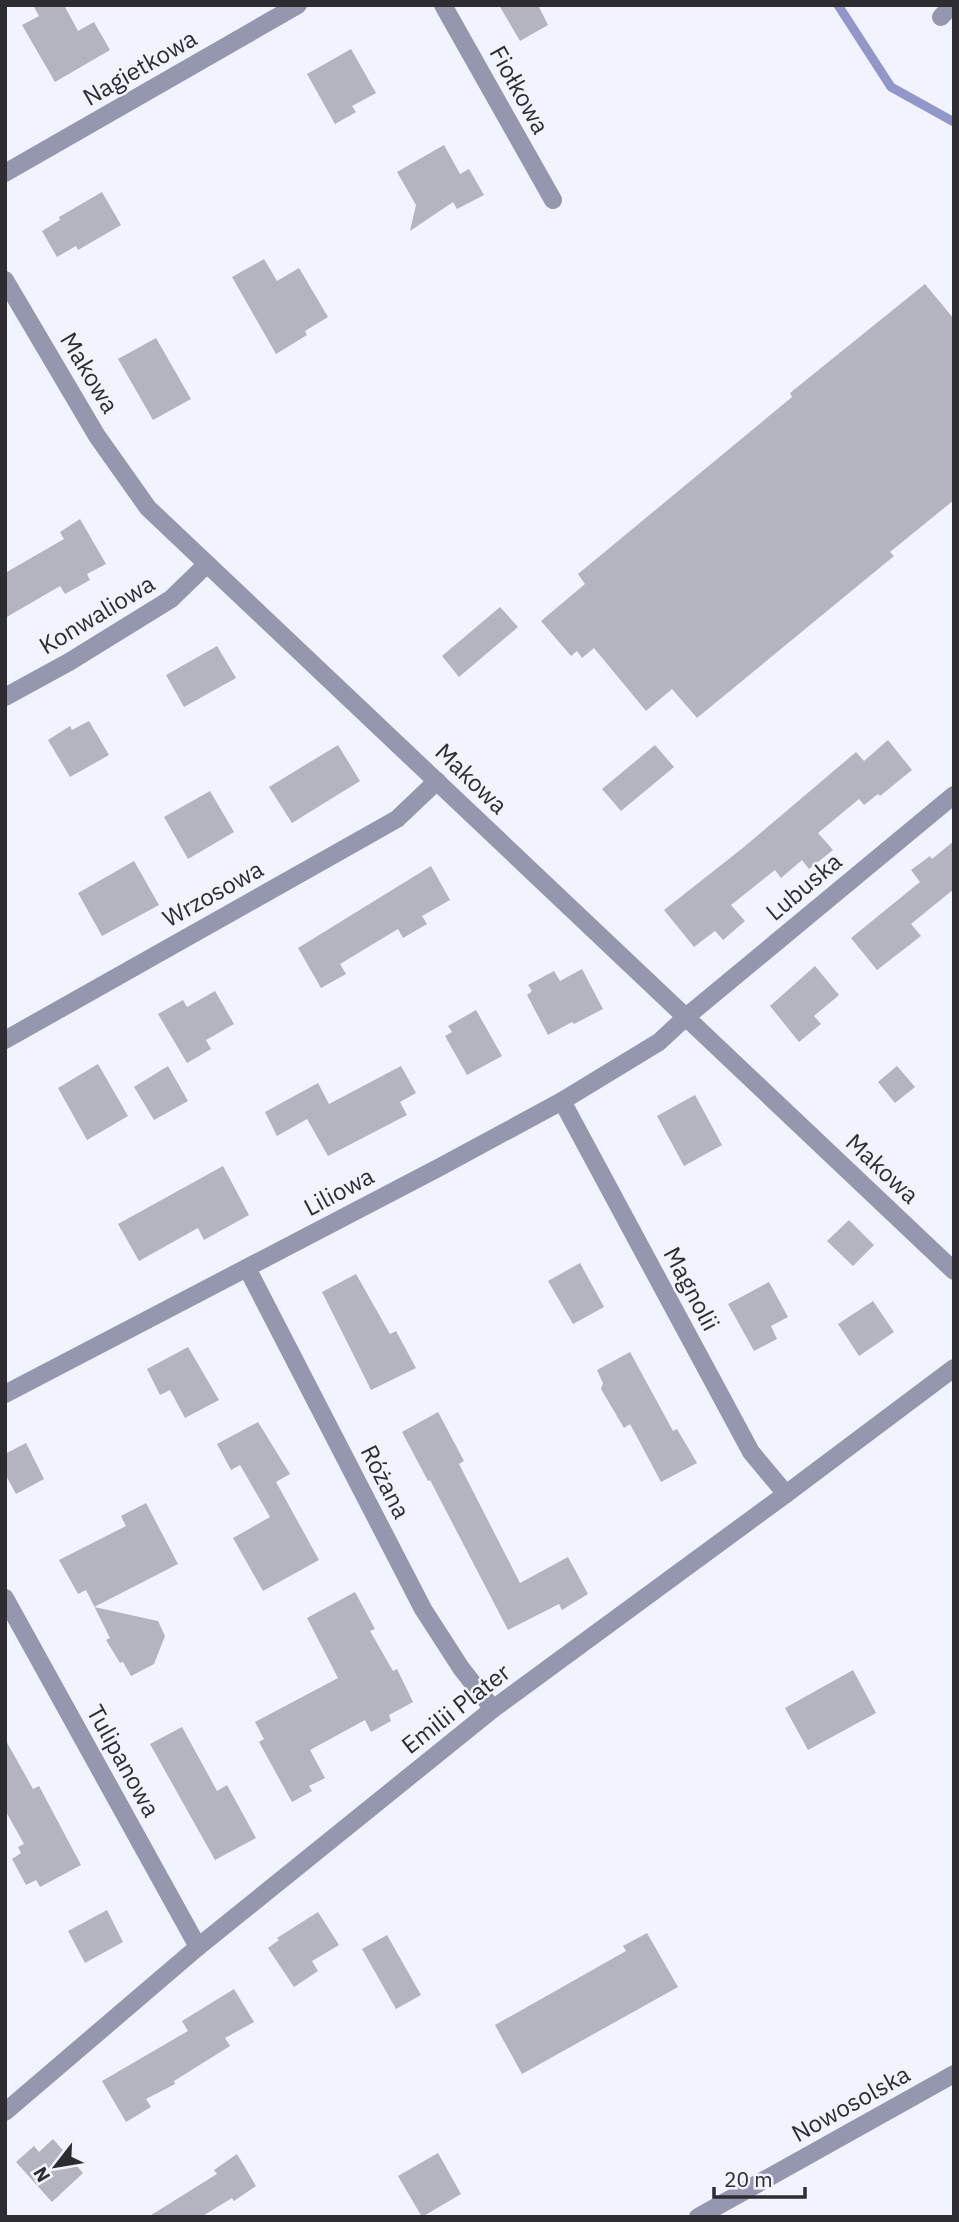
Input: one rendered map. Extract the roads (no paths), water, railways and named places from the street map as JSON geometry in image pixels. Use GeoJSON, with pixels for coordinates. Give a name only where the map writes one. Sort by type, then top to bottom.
{"type":"FeatureCollection","features":[{"type":"Feature","properties":{"kind":"street","name":"Nagietkowa"},"geometry":{"type":"LineString","coordinates":[[5,173],[298,5]]}},
{"type":"Feature","properties":{"kind":"street","name":"Fiołkowa"},"geometry":{"type":"LineString","coordinates":[[443,5],[553,200]]}},
{"type":"Feature","properties":{"kind":"street","name":"Makowa"},"geometry":{"type":"LineString","coordinates":[[5,280],[97,436],[148,508],[954,1271]]}},
{"type":"Feature","properties":{"kind":"street","name":"Konwaliowa"},"geometry":{"type":"LineString","coordinates":[[5,697],[171,600],[207,564]]}},
{"type":"Feature","properties":{"kind":"street","name":"Wrzosowa"},"geometry":{"type":"LineString","coordinates":[[5,1040],[397,818],[437,780]]}},
{"type":"Feature","properties":{"kind":"street","name":"Lubuska"},"geometry":{"type":"LineString","coordinates":[[686,1017],[954,795]]}},
{"type":"Feature","properties":{"kind":"street","name":"Liliowa"},"geometry":{"type":"LineString","coordinates":[[5,1394],[562,1101],[659,1042],[686,1017]]}},
{"type":"Feature","properties":{"kind":"street","name":"Magnolii"},"geometry":{"type":"LineString","coordinates":[[562,1101],[751,1452],[786,1494]]}},
{"type":"Feature","properties":{"kind":"street","name":"Różana"},"geometry":{"type":"LineString","coordinates":[[247,1268],[423,1609],[461,1668],[493,1709]]}},
{"type":"Feature","properties":{"kind":"street","name":"Emilii Plater"},"geometry":{"type":"LineString","coordinates":[[5,2112],[198,1947],[493,1709],[954,1368]]}},
{"type":"Feature","properties":{"kind":"street","name":"Tulipanowa"},"geometry":{"type":"LineString","coordinates":[[5,1598],[198,1947]]}},
{"type":"Feature","properties":{"kind":"street","name":"Nowosolska"},"geometry":{"type":"LineString","coordinates":[[698,2217],[954,2074]]}},
{"type":"Feature","properties":{"kind":"waterway"},"geometry":{"type":"LineString","coordinates":[[838,5],[891,87],[954,122]]}}]}
